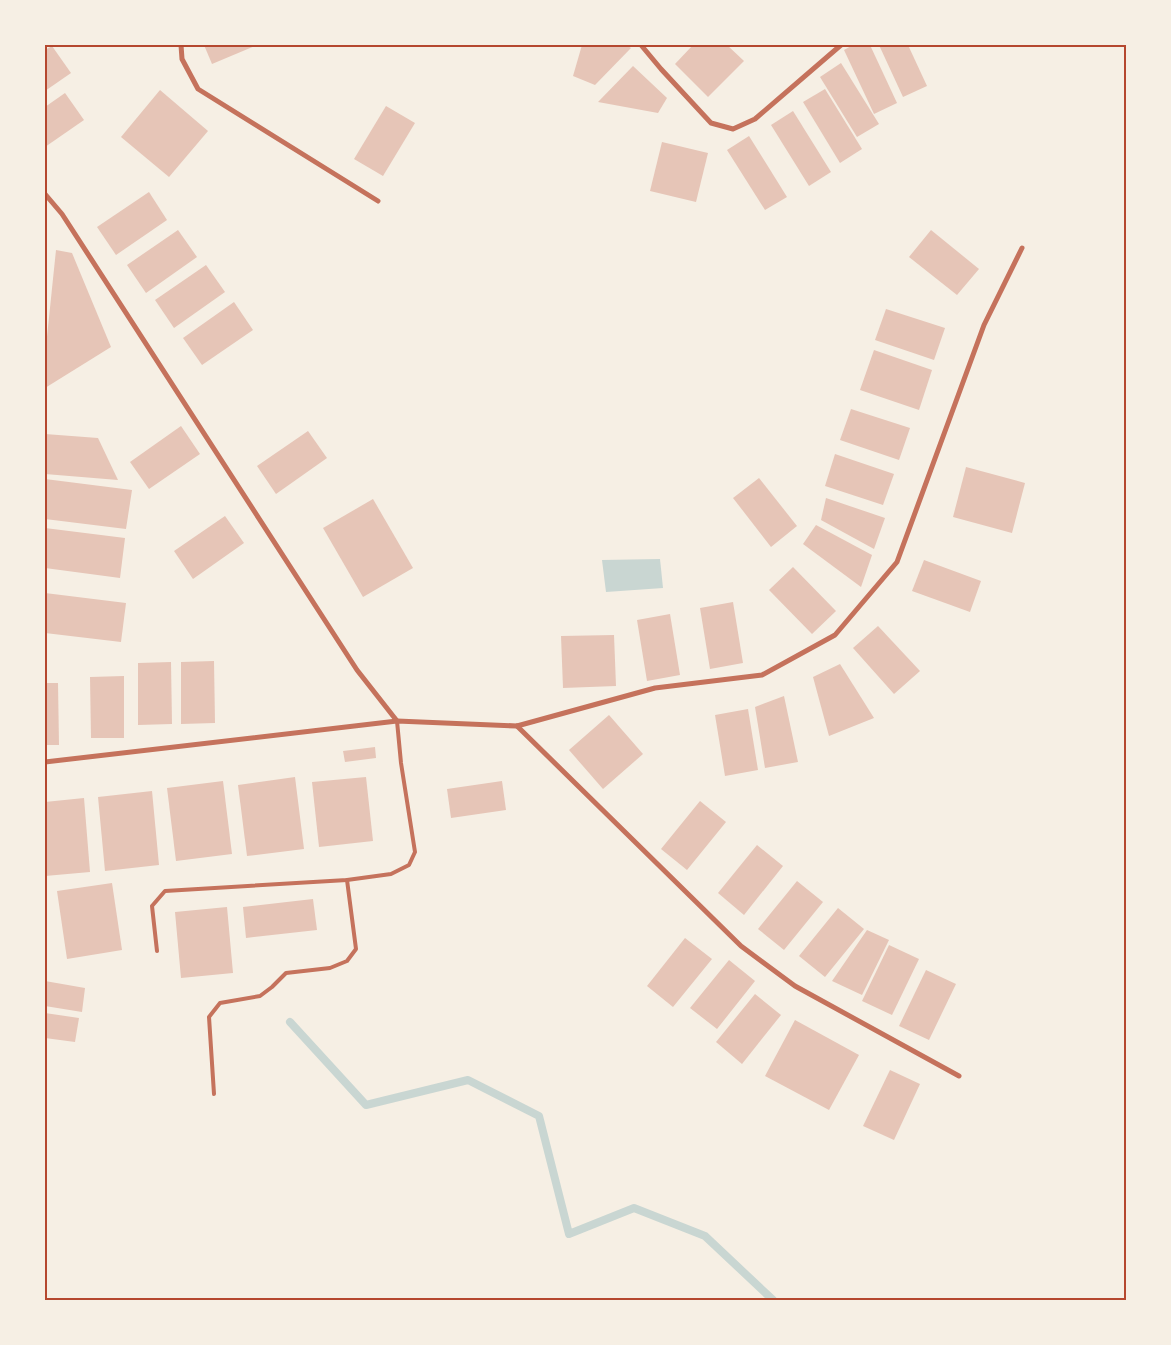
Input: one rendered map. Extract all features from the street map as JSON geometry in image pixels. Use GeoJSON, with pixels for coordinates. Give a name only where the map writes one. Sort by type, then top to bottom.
{"type":"FeatureCollection","features":[{"type":"Feature","properties":{"kind":"street"},"geometry":{"type":"LineString","coordinates":[[181,45],[182,59],[198,89],[378,201]]}},
{"type":"Feature","properties":{"kind":"street"},"geometry":{"type":"LineString","coordinates":[[641,45],[711,123],[733,129],[755,119],[841,45]]}},
{"type":"Feature","properties":{"kind":"street"},"geometry":{"type":"LineString","coordinates":[[45,194],[62,214],[357,670],[397,721]]}},
{"type":"Feature","properties":{"kind":"street"},"geometry":{"type":"LineString","coordinates":[[45,762],[397,721],[517,726],[655,688],[762,675],[835,635],[897,562],[984,325],[1022,248]]}},
{"type":"Feature","properties":{"kind":"street"},"geometry":{"type":"LineString","coordinates":[[517,726],[741,946],[795,986],[959,1076]]}},
{"type":"Feature","properties":{"kind":"lane"},"geometry":{"type":"LineString","coordinates":[[157,951],[152,906],[165,892],[347,880],[391,874],[409,865],[415,852],[401,763],[397,721]]}},
{"type":"Feature","properties":{"kind":"lane"},"geometry":{"type":"LineString","coordinates":[[214,1094],[209,1017],[220,1003],[260,996],[286,973],[330,968],[347,961],[356,949],[347,880]]}},
{"type":"Feature","properties":{"kind":"shaded area"},"geometry":{"type":"Polygon","coordinates":[[[660,559],[663,588],[606,592],[602,560],[660,559]]]}},
{"type":"Feature","properties":{"kind":"building"},"geometry":{"type":"Polygon","coordinates":[[[204,45],[257,45],[212,64],[204,45]]]}},
{"type":"Feature","properties":{"kind":"building"},"geometry":{"type":"Polygon","coordinates":[[[582,45],[626,45],[631,48],[595,85],[573,76],[582,45]]]}},
{"type":"Feature","properties":{"kind":"building"},"geometry":{"type":"Polygon","coordinates":[[[693,45],[727,45],[744,61],[708,97],[675,64],[693,45]]]}},
{"type":"Feature","properties":{"kind":"building"},"geometry":{"type":"Polygon","coordinates":[[[853,45],[870,45],[897,103],[874,114],[844,50],[853,45]]]}},
{"type":"Feature","properties":{"kind":"building"},"geometry":{"type":"Polygon","coordinates":[[[879,45],[908,45],[927,86],[903,97],[879,45]]]}},
{"type":"Feature","properties":{"kind":"building"},"geometry":{"type":"Polygon","coordinates":[[[52,46],[71,73],[45,91],[45,50],[52,46]]]}},
{"type":"Feature","properties":{"kind":"building"},"geometry":{"type":"Polygon","coordinates":[[[841,63],[879,124],[857,137],[820,77],[841,63]]]}},
{"type":"Feature","properties":{"kind":"building"},"geometry":{"type":"Polygon","coordinates":[[[633,66],[667,98],[658,113],[598,102],[633,66]]]}},
{"type":"Feature","properties":{"kind":"building"},"geometry":{"type":"Polygon","coordinates":[[[825,89],[862,149],[840,163],[803,102],[825,89]]]}},
{"type":"Feature","properties":{"kind":"building"},"geometry":{"type":"Polygon","coordinates":[[[160,90],[208,131],[169,177],[121,137],[160,90]]]}},
{"type":"Feature","properties":{"kind":"building"},"geometry":{"type":"Polygon","coordinates":[[[65,93],[84,120],[45,147],[45,107],[65,93]]]}},
{"type":"Feature","properties":{"kind":"building"},"geometry":{"type":"Polygon","coordinates":[[[386,106],[415,123],[383,176],[354,159],[386,106]]]}},
{"type":"Feature","properties":{"kind":"building"},"geometry":{"type":"Polygon","coordinates":[[[793,111],[831,172],[809,186],[771,125],[793,111]]]}},
{"type":"Feature","properties":{"kind":"building"},"geometry":{"type":"Polygon","coordinates":[[[749,136],[787,197],[765,210],[727,150],[749,136]]]}},
{"type":"Feature","properties":{"kind":"building"},"geometry":{"type":"Polygon","coordinates":[[[662,142],[708,153],[696,202],[650,191],[662,142]]]}},
{"type":"Feature","properties":{"kind":"building"},"geometry":{"type":"Polygon","coordinates":[[[149,192],[167,220],[116,255],[97,227],[149,192]]]}},
{"type":"Feature","properties":{"kind":"building"},"geometry":{"type":"Polygon","coordinates":[[[178,230],[197,257],[146,293],[127,265],[178,230]]]}},
{"type":"Feature","properties":{"kind":"building"},"geometry":{"type":"Polygon","coordinates":[[[931,230],[979,269],[957,295],[909,257],[931,230]]]}},
{"type":"Feature","properties":{"kind":"building"},"geometry":{"type":"Polygon","coordinates":[[[56,250],[72,253],[111,347],[45,388],[45,356],[56,250]]]}},
{"type":"Feature","properties":{"kind":"building"},"geometry":{"type":"Polygon","coordinates":[[[206,265],[225,292],[174,328],[155,300],[206,265]]]}},
{"type":"Feature","properties":{"kind":"building"},"geometry":{"type":"Polygon","coordinates":[[[234,302],[253,330],[202,365],[183,338],[234,302]]]}},
{"type":"Feature","properties":{"kind":"building"},"geometry":{"type":"Polygon","coordinates":[[[886,309],[945,328],[934,360],[875,340],[886,309]]]}},
{"type":"Feature","properties":{"kind":"building"},"geometry":{"type":"Polygon","coordinates":[[[874,350],[932,370],[919,410],[860,390],[874,350]]]}},
{"type":"Feature","properties":{"kind":"building"},"geometry":{"type":"Polygon","coordinates":[[[851,409],[910,428],[899,460],[840,440],[851,409]]]}},
{"type":"Feature","properties":{"kind":"building"},"geometry":{"type":"Polygon","coordinates":[[[181,426],[200,454],[149,489],[130,462],[181,426]]]}},
{"type":"Feature","properties":{"kind":"building"},"geometry":{"type":"Polygon","coordinates":[[[308,431],[327,458],[276,494],[257,466],[308,431]]]}},
{"type":"Feature","properties":{"kind":"building"},"geometry":{"type":"Polygon","coordinates":[[[45,434],[98,438],[118,480],[45,474],[45,434]]]}},
{"type":"Feature","properties":{"kind":"building"},"geometry":{"type":"Polygon","coordinates":[[[835,454],[894,474],[883,505],[825,486],[835,454]]]}},
{"type":"Feature","properties":{"kind":"building"},"geometry":{"type":"Polygon","coordinates":[[[966,467],[1025,483],[1012,533],[953,517],[966,467]]]}},
{"type":"Feature","properties":{"kind":"building"},"geometry":{"type":"Polygon","coordinates":[[[759,478],[797,526],[771,547],[733,498],[759,478]]]}},
{"type":"Feature","properties":{"kind":"building"},"geometry":{"type":"Polygon","coordinates":[[[45,479],[132,490],[126,529],[45,519],[45,479]]]}},
{"type":"Feature","properties":{"kind":"building"},"geometry":{"type":"Polygon","coordinates":[[[826,498],[885,518],[874,549],[821,520],[826,498]]]}},
{"type":"Feature","properties":{"kind":"building"},"geometry":{"type":"Polygon","coordinates":[[[373,499],[413,568],[363,597],[323,528],[373,499]]]}},
{"type":"Feature","properties":{"kind":"building"},"geometry":{"type":"Polygon","coordinates":[[[225,516],[244,543],[193,579],[174,551],[225,516]]]}},
{"type":"Feature","properties":{"kind":"building"},"geometry":{"type":"Polygon","coordinates":[[[816,525],[872,555],[861,587],[803,544],[816,525]]]}},
{"type":"Feature","properties":{"kind":"building"},"geometry":{"type":"Polygon","coordinates":[[[45,528],[125,538],[120,578],[45,568],[45,528]]]}},
{"type":"Feature","properties":{"kind":"building"},"geometry":{"type":"Polygon","coordinates":[[[924,560],[981,581],[970,612],[912,591],[924,560]]]}},
{"type":"Feature","properties":{"kind":"building"},"geometry":{"type":"Polygon","coordinates":[[[793,567],[836,611],[812,634],[769,590],[793,567]]]}},
{"type":"Feature","properties":{"kind":"building"},"geometry":{"type":"Polygon","coordinates":[[[45,593],[126,603],[121,642],[45,633],[45,593]]]}},
{"type":"Feature","properties":{"kind":"building"},"geometry":{"type":"Polygon","coordinates":[[[733,602],[743,663],[710,669],[700,608],[733,602]]]}},
{"type":"Feature","properties":{"kind":"building"},"geometry":{"type":"Polygon","coordinates":[[[670,614],[680,675],[647,681],[637,620],[670,614]]]}},
{"type":"Feature","properties":{"kind":"building"},"geometry":{"type":"Polygon","coordinates":[[[878,626],[920,671],[894,694],[853,648],[878,626]]]}},
{"type":"Feature","properties":{"kind":"building"},"geometry":{"type":"Polygon","coordinates":[[[614,635],[616,686],[563,688],[561,636],[614,635]]]}},
{"type":"Feature","properties":{"kind":"building"},"geometry":{"type":"Polygon","coordinates":[[[214,661],[215,723],[181,724],[181,662],[214,661]]]}},
{"type":"Feature","properties":{"kind":"building"},"geometry":{"type":"Polygon","coordinates":[[[171,662],[172,724],[138,725],[138,663],[171,662]]]}},
{"type":"Feature","properties":{"kind":"building"},"geometry":{"type":"Polygon","coordinates":[[[840,664],[874,718],[829,736],[813,677],[840,664]]]}},
{"type":"Feature","properties":{"kind":"building"},"geometry":{"type":"Polygon","coordinates":[[[124,676],[124,738],[91,738],[90,677],[124,676]]]}},
{"type":"Feature","properties":{"kind":"building"},"geometry":{"type":"Polygon","coordinates":[[[45,683],[58,683],[59,745],[45,745],[45,683]]]}},
{"type":"Feature","properties":{"kind":"building"},"geometry":{"type":"Polygon","coordinates":[[[784,696],[798,762],[765,768],[755,707],[784,696]]]}},
{"type":"Feature","properties":{"kind":"building"},"geometry":{"type":"Polygon","coordinates":[[[748,709],[758,770],[725,776],[715,715],[748,709]]]}},
{"type":"Feature","properties":{"kind":"building"},"geometry":{"type":"Polygon","coordinates":[[[609,715],[643,754],[603,789],[569,750],[609,715]]]}},
{"type":"Feature","properties":{"kind":"building"},"geometry":{"type":"Polygon","coordinates":[[[375,747],[376,758],[345,762],[343,751],[375,747]]]}},
{"type":"Feature","properties":{"kind":"building"},"geometry":{"type":"Polygon","coordinates":[[[295,777],[304,849],[247,856],[238,785],[295,777]]]}},
{"type":"Feature","properties":{"kind":"building"},"geometry":{"type":"Polygon","coordinates":[[[366,777],[373,841],[319,847],[312,782],[366,777]]]}},
{"type":"Feature","properties":{"kind":"building"},"geometry":{"type":"Polygon","coordinates":[[[223,781],[232,854],[176,861],[167,788],[223,781]]]}},
{"type":"Feature","properties":{"kind":"building"},"geometry":{"type":"Polygon","coordinates":[[[502,781],[506,810],[451,818],[447,789],[502,781]]]}},
{"type":"Feature","properties":{"kind":"building"},"geometry":{"type":"Polygon","coordinates":[[[152,791],[159,865],[105,871],[98,797],[152,791]]]}},
{"type":"Feature","properties":{"kind":"building"},"geometry":{"type":"Polygon","coordinates":[[[84,798],[90,872],[45,876],[45,802],[84,798]]]}},
{"type":"Feature","properties":{"kind":"building"},"geometry":{"type":"Polygon","coordinates":[[[700,801],[726,822],[687,870],[661,849],[700,801]]]}},
{"type":"Feature","properties":{"kind":"building"},"geometry":{"type":"Polygon","coordinates":[[[757,845],[783,866],[744,915],[718,893],[757,845]]]}},
{"type":"Feature","properties":{"kind":"building"},"geometry":{"type":"Polygon","coordinates":[[[797,881],[823,902],[784,950],[758,929],[797,881]]]}},
{"type":"Feature","properties":{"kind":"building"},"geometry":{"type":"Polygon","coordinates":[[[112,883],[122,950],[67,959],[57,891],[112,883]]]}},
{"type":"Feature","properties":{"kind":"building"},"geometry":{"type":"Polygon","coordinates":[[[313,899],[317,930],[246,938],[243,907],[313,899]]]}},
{"type":"Feature","properties":{"kind":"building"},"geometry":{"type":"Polygon","coordinates":[[[227,907],[233,973],[181,978],[175,912],[227,907]]]}},
{"type":"Feature","properties":{"kind":"building"},"geometry":{"type":"Polygon","coordinates":[[[838,908],[864,929],[825,977],[799,956],[838,908]]]}},
{"type":"Feature","properties":{"kind":"building"},"geometry":{"type":"Polygon","coordinates":[[[867,930],[889,940],[862,995],[832,981],[867,930]]]}},
{"type":"Feature","properties":{"kind":"building"},"geometry":{"type":"Polygon","coordinates":[[[685,938],[712,959],[673,1007],[647,986],[685,938]]]}},
{"type":"Feature","properties":{"kind":"building"},"geometry":{"type":"Polygon","coordinates":[[[889,945],[919,959],[892,1015],[862,1001],[889,945]]]}},
{"type":"Feature","properties":{"kind":"building"},"geometry":{"type":"Polygon","coordinates":[[[729,960],[755,981],[717,1029],[690,1008],[729,960]]]}},
{"type":"Feature","properties":{"kind":"building"},"geometry":{"type":"Polygon","coordinates":[[[926,970],[956,984],[929,1040],[899,1026],[926,970]]]}},
{"type":"Feature","properties":{"kind":"building"},"geometry":{"type":"Polygon","coordinates":[[[45,981],[85,988],[82,1012],[45,1006],[45,981]]]}},
{"type":"Feature","properties":{"kind":"building"},"geometry":{"type":"Polygon","coordinates":[[[755,994],[781,1015],[742,1064],[716,1042],[755,994]]]}},
{"type":"Feature","properties":{"kind":"building"},"geometry":{"type":"Polygon","coordinates":[[[45,1013],[79,1018],[75,1042],[45,1038],[45,1013]]]}},
{"type":"Feature","properties":{"kind":"building"},"geometry":{"type":"Polygon","coordinates":[[[795,1020],[859,1055],[829,1110],[765,1076],[795,1020]]]}},
{"type":"Feature","properties":{"kind":"building"},"geometry":{"type":"Polygon","coordinates":[[[890,1070],[920,1084],[894,1140],[863,1126],[890,1070]]]}},
{"type":"Feature","properties":{"kind":"waterway"},"geometry":{"type":"LineString","coordinates":[[290,1022],[366,1105],[468,1080],[539,1116],[569,1234],[634,1208],[705,1236],[773,1300]]}}]}
